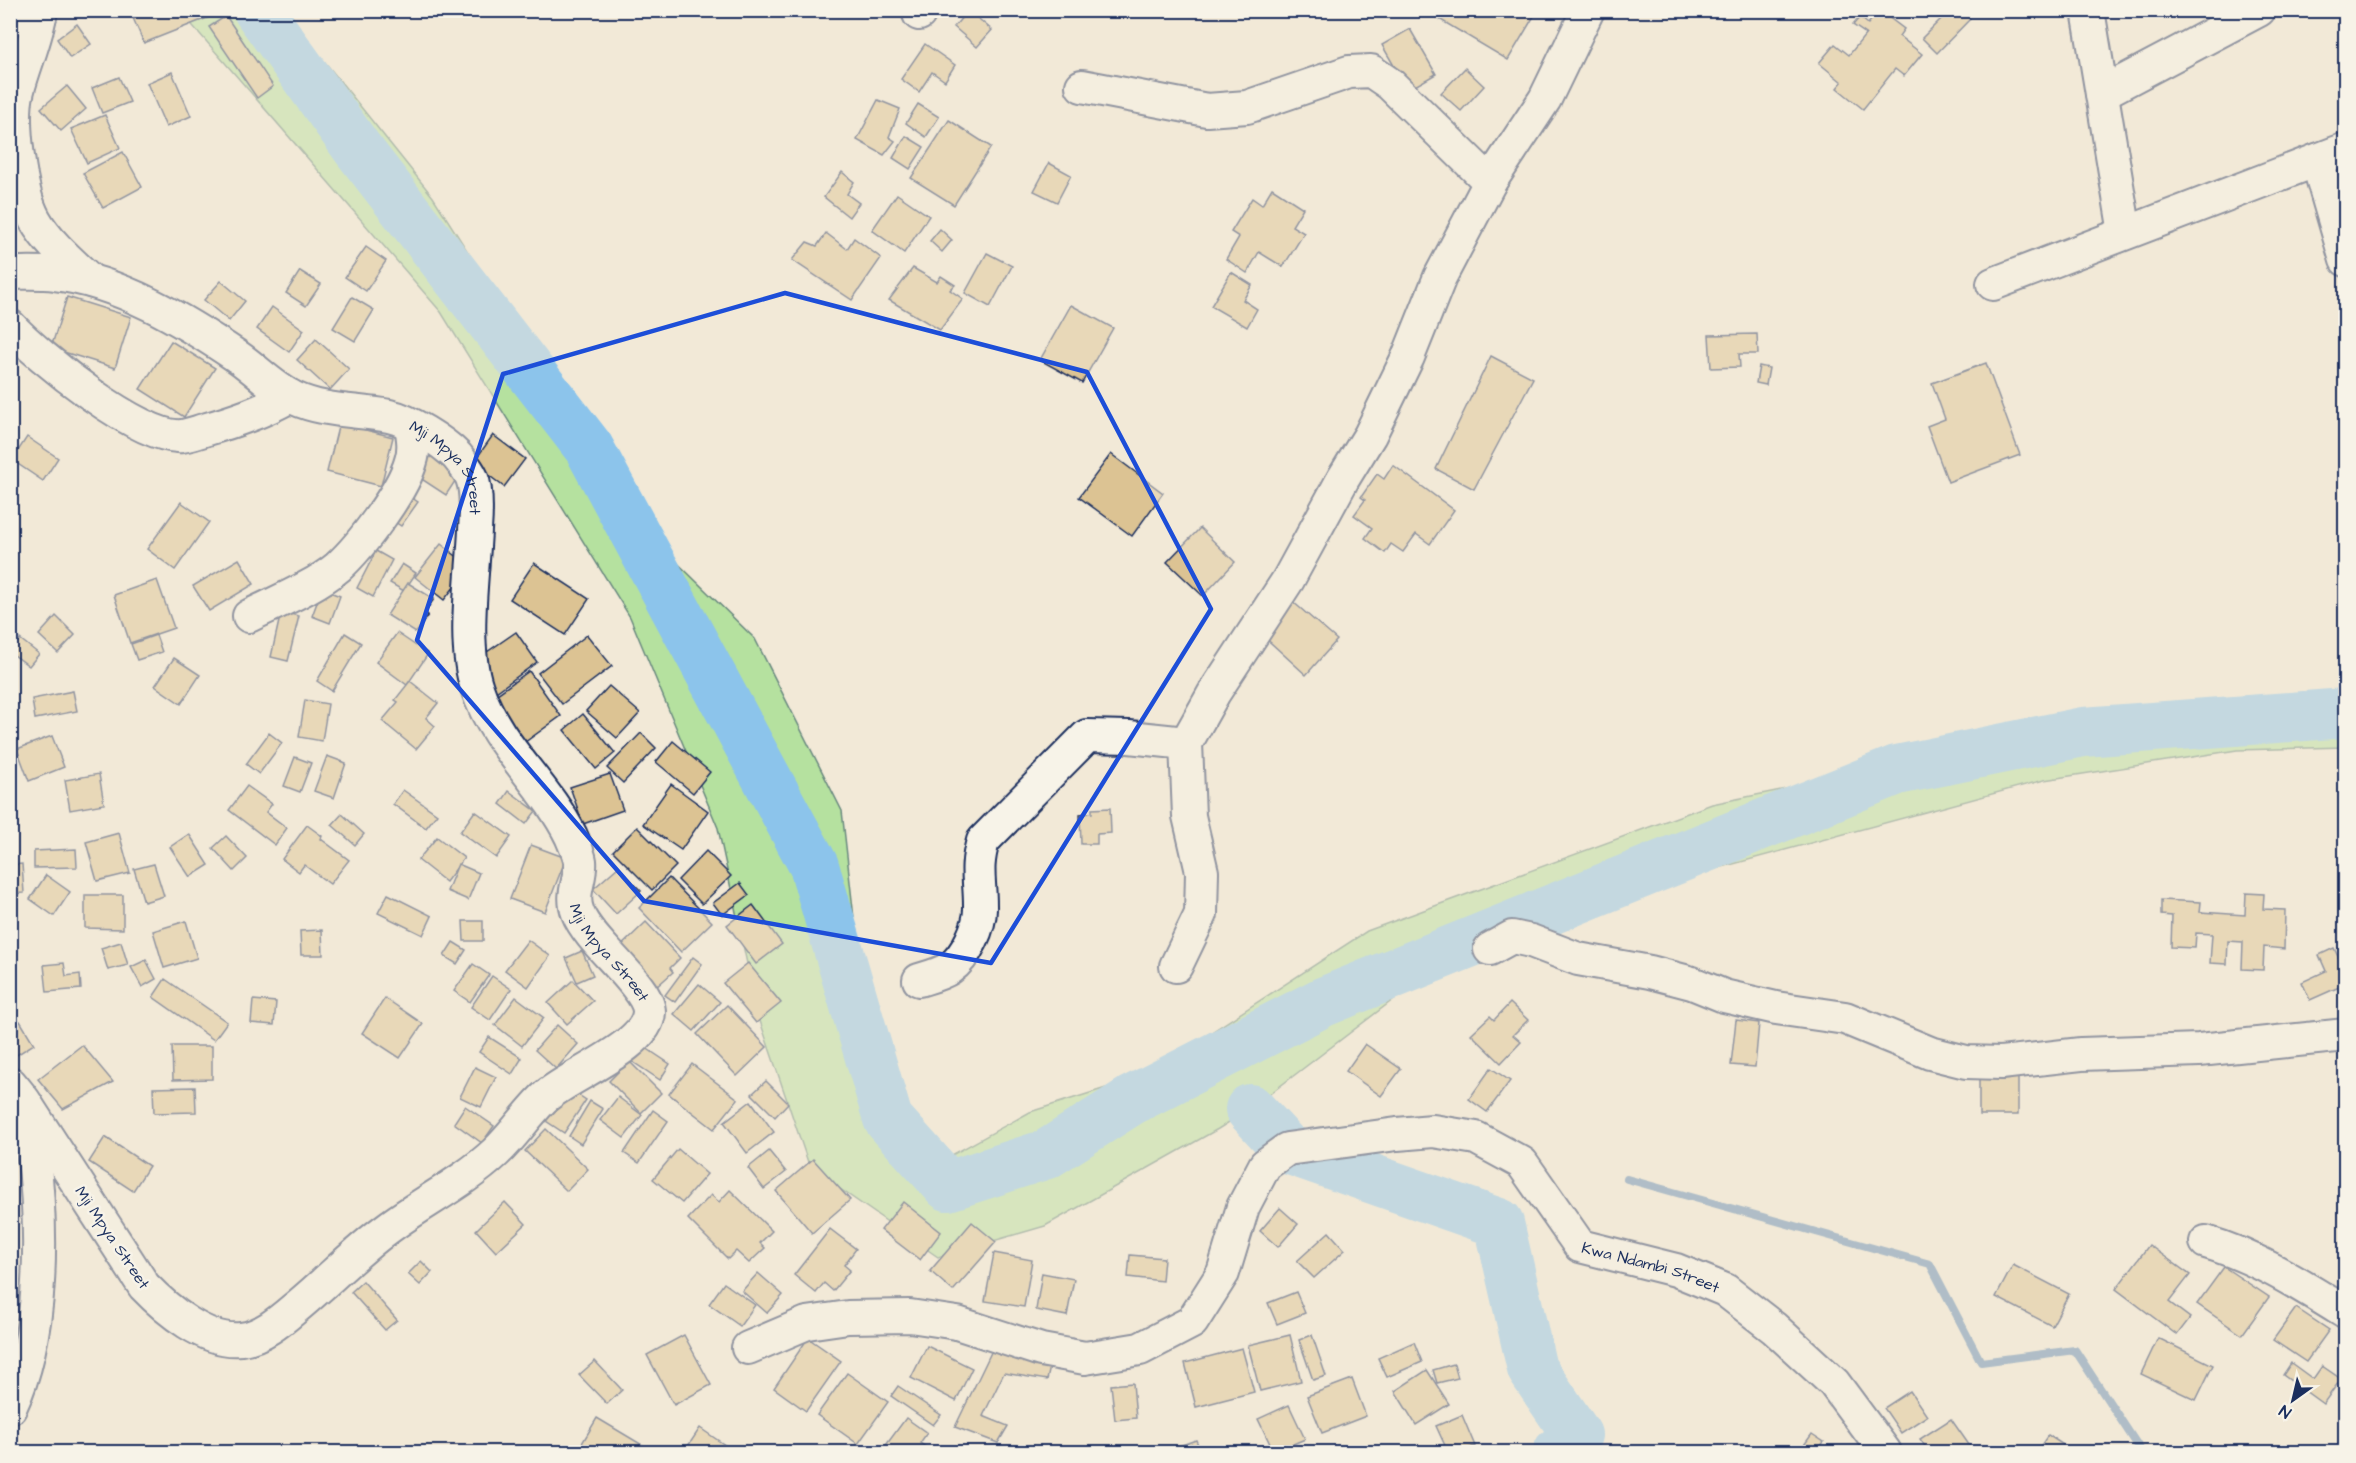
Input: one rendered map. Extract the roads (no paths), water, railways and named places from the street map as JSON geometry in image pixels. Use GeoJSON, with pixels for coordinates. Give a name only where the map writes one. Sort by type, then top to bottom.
{"type":"FeatureCollection","features":[{"type":"Feature","properties":{"kind":"street"},"geometry":{"type":"LineString","coordinates":[[1176,966],[1201,914],[1202,872],[1189,816],[1186,743],[1214,693],[1288,580],[1370,435],[1408,357],[1440,277],[1490,182],[1545,99],[1588,10]]}},
{"type":"Feature","properties":{"kind":"street"},"geometry":{"type":"LineString","coordinates":[[2088,10],[2125,233]]}},
{"type":"Feature","properties":{"kind":"street"},"geometry":{"type":"LineString","coordinates":[[2102,93],[2259,10]]}},
{"type":"Feature","properties":{"kind":"street"},"geometry":{"type":"LineString","coordinates":[[31,15],[14,116],[24,183],[35,220],[62,253],[91,281]]}},
{"type":"Feature","properties":{"kind":"street"},"geometry":{"type":"LineString","coordinates":[[1082,86],[1207,110],[1247,107],[1348,72],[1371,71],[1390,84],[1490,182]]}},
{"type":"Feature","properties":{"kind":"street"},"geometry":{"type":"LineString","coordinates":[[1993,284],[2331,155],[2346,260]]}},
{"type":"Feature","properties":{"kind":"street","name":"Mji Mpya Street"},"geometry":{"type":"LineString","coordinates":[[10,273],[56,274],[91,281],[164,311],[208,336],[290,396],[311,405],[394,416],[426,433],[456,456],[473,478],[476,516],[470,646],[476,686],[497,732],[552,804],[572,837],[580,862],[574,892],[578,914],[593,937],[643,993],[649,1012],[644,1028],[625,1047],[572,1077],[545,1097],[495,1153],[387,1228],[284,1317],[261,1332],[241,1339],[219,1336],[190,1324],[164,1307],[144,1286],[19,1095]]}},
{"type":"Feature","properties":{"kind":"street"},"geometry":{"type":"LineString","coordinates":[[10,326],[60,372],[138,423],[163,433],[181,436],[238,421],[290,396]]}},
{"type":"Feature","properties":{"kind":"street"},"geometry":{"type":"LineString","coordinates":[[249,616],[337,567],[355,547],[383,512],[405,478],[412,461],[414,441],[411,425]]}},
{"type":"Feature","properties":{"kind":"street"},"geometry":{"type":"LineString","coordinates":[[919,980],[954,965],[976,928],[981,909],[977,862],[983,841],[1087,736],[1129,737],[1186,743]]}},
{"type":"Feature","properties":{"kind":"street"},"geometry":{"type":"LineString","coordinates":[[1490,949],[1512,937],[1531,941],[1578,959],[1650,972],[1692,983],[1724,996],[1776,1008],[1845,1018],[1930,1053],[1966,1062],[2001,1064],[2081,1054],[2199,1050],[2346,1035]]}},
{"type":"Feature","properties":{"kind":"street"},"geometry":{"type":"LineString","coordinates":[[10,1408],[22,1384],[35,1309],[39,1244],[37,1181],[19,1095]]}},
{"type":"Feature","properties":{"kind":"street","name":"Kwa Ndambi Street"},"geometry":{"type":"LineString","coordinates":[[748,1348],[807,1323],[848,1317],[910,1316],[957,1323],[1041,1350],[1085,1358],[1140,1348],[1192,1322],[1223,1273],[1243,1206],[1265,1165],[1287,1149],[1433,1131],[1476,1138],[1522,1163],[1580,1246],[1676,1270],[1725,1290],[1774,1328],[1834,1383],[1884,1452]]}},
{"type":"Feature","properties":{"kind":"street"},"geometry":{"type":"LineString","coordinates":[[2206,1242],[2233,1250],[2267,1266],[2346,1313]]}},
{"type":"Feature","properties":{"kind":"waterway"},"geometry":{"type":"LineString","coordinates":[[258,10],[357,148],[589,448],[814,866],[888,1119],[948,1186],[1047,1154],[1132,1100],[1323,1002],[1897,770],[2083,732],[2346,713]]}},
{"type":"Feature","properties":{"kind":"waterway"},"geometry":{"type":"LineString","coordinates":[[1250,1109],[1287,1149],[1499,1223],[1532,1369],[1577,1435],[1558,1452]]}},
{"type":"Feature","properties":{"kind":"waterway"},"geometry":{"type":"LineString","coordinates":[[1627,1179],[1930,1264],[1981,1362],[2075,1350],[2142,1452]]}}]}
